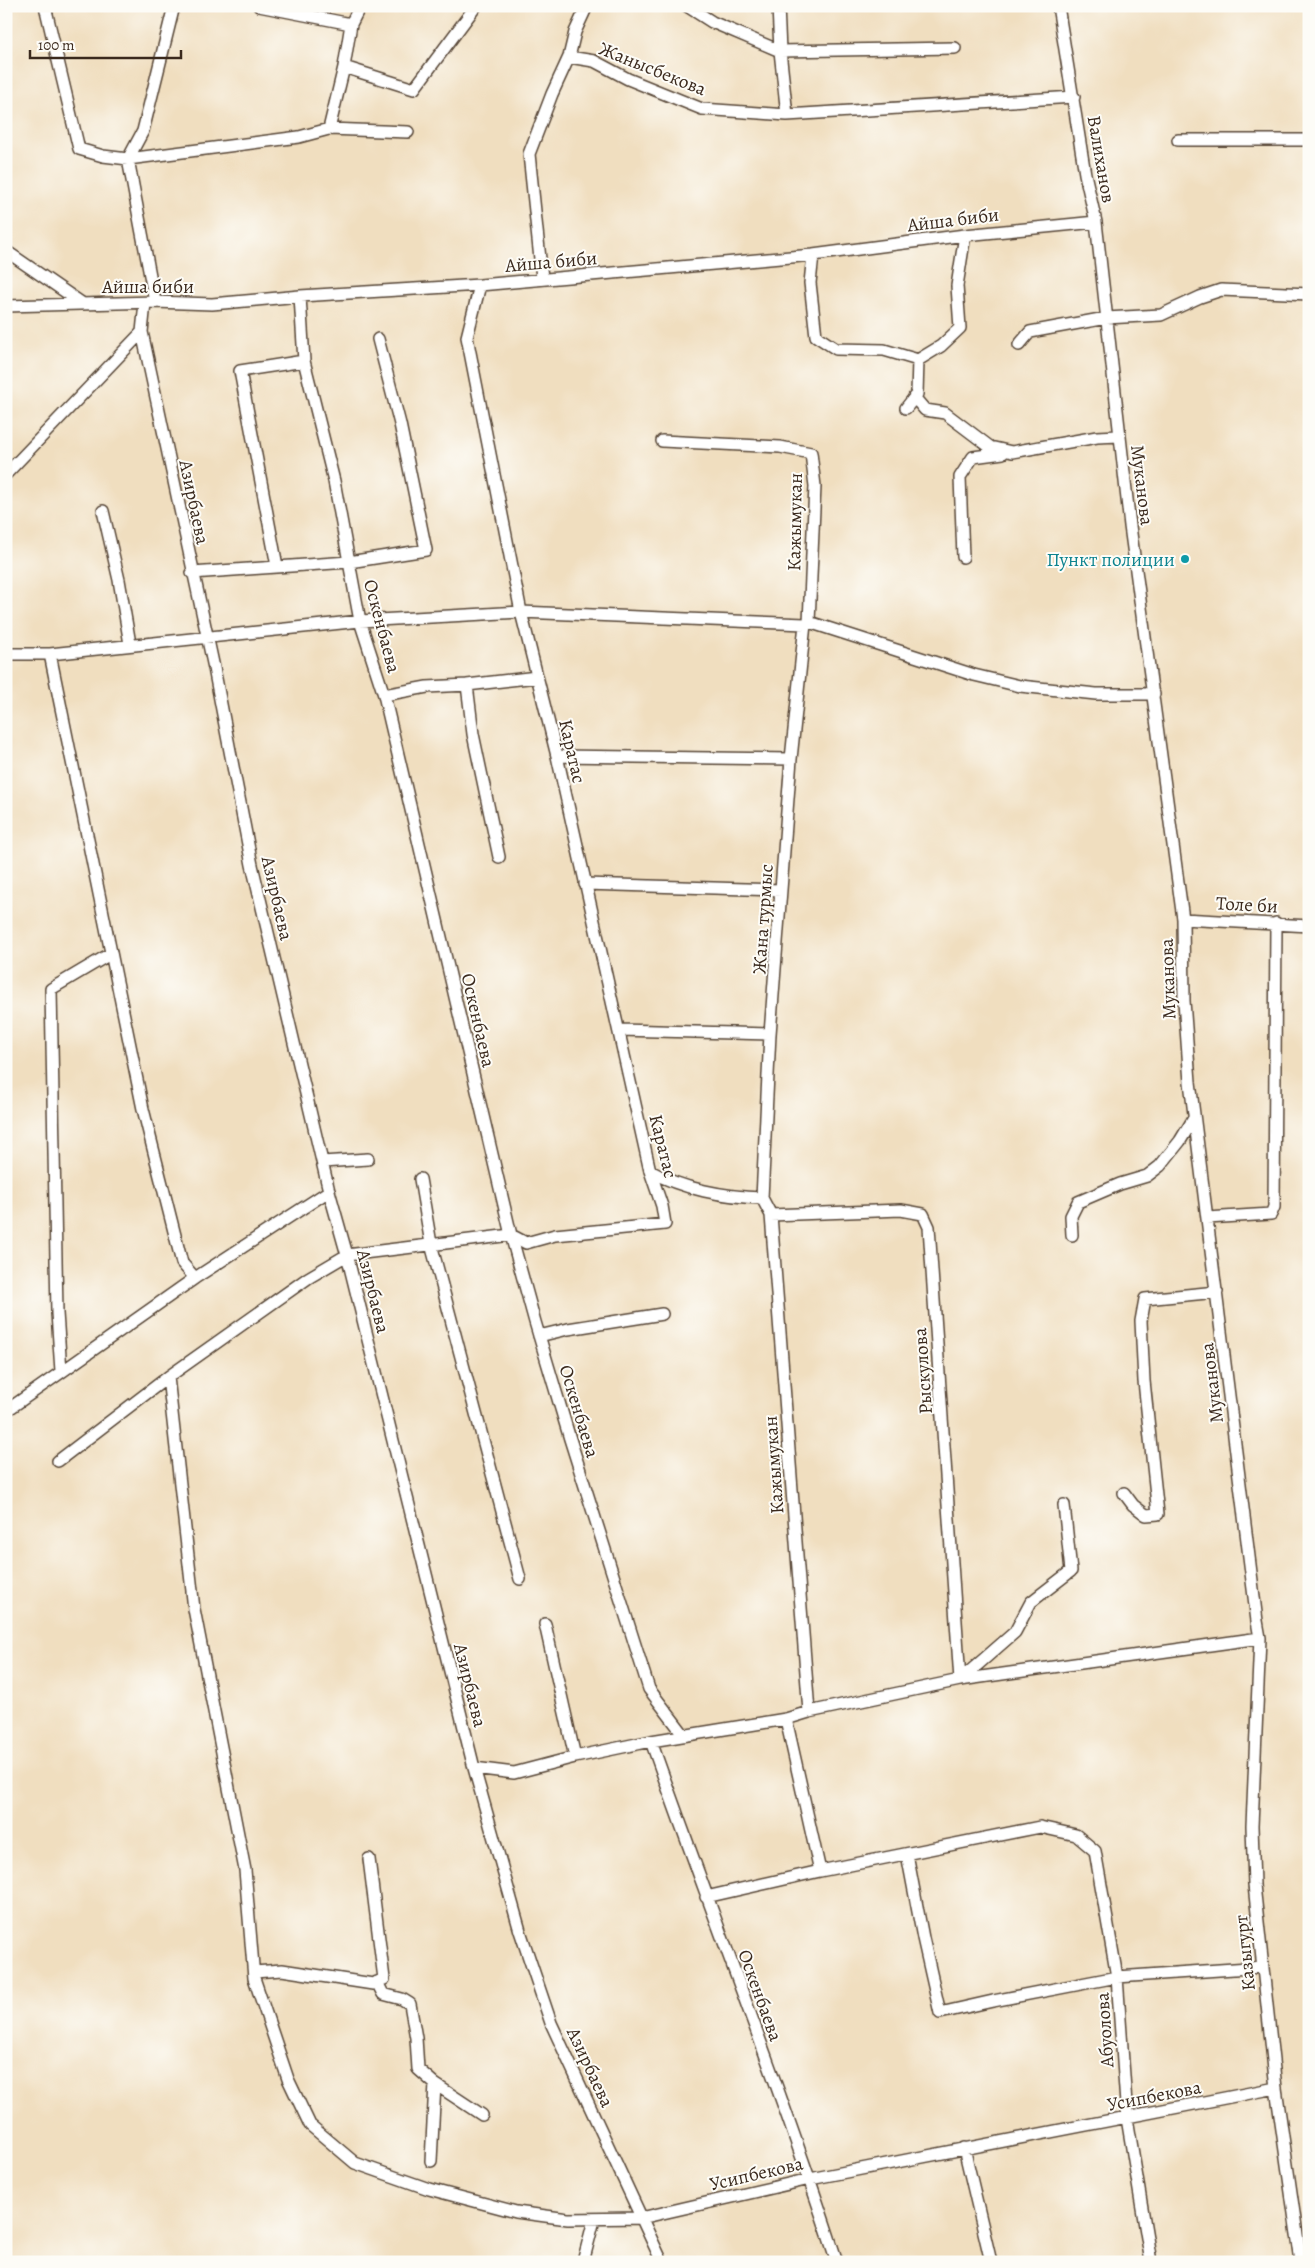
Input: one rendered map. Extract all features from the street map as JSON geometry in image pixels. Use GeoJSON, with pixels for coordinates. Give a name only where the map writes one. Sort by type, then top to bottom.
{"type":"FeatureCollection","features":[{"type":"Feature","properties":{"kind":"street"},"geometry":{"type":"LineString","coordinates":[[45,6],[79,149],[103,156],[128,159],[299,137],[329,129],[408,132]]}},
{"type":"Feature","properties":{"kind":"street"},"geometry":{"type":"LineString","coordinates":[[128,159],[143,131],[174,6]]}},
{"type":"Feature","properties":{"kind":"street"},"geometry":{"type":"LineString","coordinates":[[259,6],[281,8],[351,24]]}},
{"type":"Feature","properties":{"kind":"street"},"geometry":{"type":"LineString","coordinates":[[329,129],[344,67],[351,24],[360,6]]}},
{"type":"Feature","properties":{"kind":"street"},"geometry":{"type":"LineString","coordinates":[[344,67],[414,89],[476,6]]}},
{"type":"Feature","properties":{"kind":"street"},"geometry":{"type":"LineString","coordinates":[[569,57],[575,32],[587,6]]}},
{"type":"Feature","properties":{"kind":"street"},"geometry":{"type":"LineString","coordinates":[[687,6],[712,22],[780,51],[956,48]]}},
{"type":"Feature","properties":{"kind":"street"},"geometry":{"type":"LineString","coordinates":[[778,6],[780,51],[787,115]]}},
{"type":"Feature","properties":{"kind":"street","name":"Валиханов"},"geometry":{"type":"LineString","coordinates":[[1058,6],[1085,174],[1096,222],[1106,318]]}},
{"type":"Feature","properties":{"kind":"street","name":"Жанысбекова"},"geometry":{"type":"LineString","coordinates":[[542,278],[529,154],[552,94],[569,57],[594,61],[628,79],[702,109],[787,115],[1074,97]]}},
{"type":"Feature","properties":{"kind":"street"},"geometry":{"type":"LineString","coordinates":[[1178,140],[1309,140]]}},
{"type":"Feature","properties":{"kind":"street","name":"Азирбаева"},"geometry":{"type":"LineString","coordinates":[[128,159],[150,303],[142,332],[252,865],[329,1191],[348,1255],[474,1768],[520,1931],[551,2023],[662,2262]]}},
{"type":"Feature","properties":{"kind":"street","name":"Айша биби"},"geometry":{"type":"LineString","coordinates":[[6,306],[150,303],[212,304],[300,296],[480,285],[813,255],[965,234],[1096,222]]}},
{"type":"Feature","properties":{"kind":"street"},"geometry":{"type":"LineString","coordinates":[[813,255],[810,283],[816,336],[836,349],[884,350],[918,360],[941,346],[960,328],[956,286],[965,234]]}},
{"type":"Feature","properties":{"kind":"street"},"geometry":{"type":"LineString","coordinates":[[6,251],[82,304]]}},
{"type":"Feature","properties":{"kind":"street","name":"Каратас"},"geometry":{"type":"LineString","coordinates":[[480,285],[467,337],[520,612],[557,756],[620,1030],[650,1171],[662,1206],[665,1224],[555,1235],[526,1243],[512,1235]]}},
{"type":"Feature","properties":{"kind":"street"},"geometry":{"type":"LineString","coordinates":[[1019,345],[1030,332],[1106,318],[1161,315],[1200,297],[1221,290],[1309,294]]}},
{"type":"Feature","properties":{"kind":"street","name":"Оскенбаева"},"geometry":{"type":"LineString","coordinates":[[300,296],[304,361],[334,481],[360,621],[384,695],[512,1235],[539,1336],[649,1688],[684,1734]]}},
{"type":"Feature","properties":{"kind":"street","name":"Муканова"},"geometry":{"type":"LineString","coordinates":[[1106,318],[1119,436],[1183,919],[1184,1001],[1194,1118],[1217,1292],[1256,1622],[1260,1638]]}},
{"type":"Feature","properties":{"kind":"street"},"geometry":{"type":"LineString","coordinates":[[6,474],[142,332]]}},
{"type":"Feature","properties":{"kind":"street"},"geometry":{"type":"LineString","coordinates":[[192,573],[349,562],[426,550],[400,424],[378,339]]}},
{"type":"Feature","properties":{"kind":"street"},"geometry":{"type":"LineString","coordinates":[[906,408],[917,394],[918,360]]}},
{"type":"Feature","properties":{"kind":"street"},"geometry":{"type":"LineString","coordinates":[[277,566],[240,371],[304,361]]}},
{"type":"Feature","properties":{"kind":"street"},"geometry":{"type":"LineString","coordinates":[[914,397],[925,410],[945,413],[990,447],[1012,452]]}},
{"type":"Feature","properties":{"kind":"street"},"geometry":{"type":"LineString","coordinates":[[963,557],[960,476],[973,457],[1097,437],[1119,436]]}},
{"type":"Feature","properties":{"kind":"street","name":"Кажымукан"},"geometry":{"type":"LineString","coordinates":[[662,441],[780,446],[811,454],[814,486],[807,623]]}},
{"type":"Feature","properties":{"kind":"street"},"geometry":{"type":"LineString","coordinates":[[103,511],[119,580],[130,644]]}},
{"type":"Feature","properties":{"kind":"street"},"geometry":{"type":"LineString","coordinates":[[6,654],[50,654],[360,621],[520,612],[807,623],[974,675],[1020,686],[1096,694],[1154,694]]}},
{"type":"Feature","properties":{"kind":"street","name":"Жана турмыс"},"geometry":{"type":"LineString","coordinates":[[762,1198],[770,1034],[791,759],[807,623]]}},
{"type":"Feature","properties":{"kind":"street"},"geometry":{"type":"LineString","coordinates":[[50,654],[143,1109],[182,1263],[195,1278]]}},
{"type":"Feature","properties":{"kind":"street"},"geometry":{"type":"LineString","coordinates":[[384,695],[427,687],[467,685],[537,677]]}},
{"type":"Feature","properties":{"kind":"street"},"geometry":{"type":"LineString","coordinates":[[467,685],[473,734],[499,857]]}},
{"type":"Feature","properties":{"kind":"street"},"geometry":{"type":"LineString","coordinates":[[557,756],[791,759]]}},
{"type":"Feature","properties":{"kind":"street"},"geometry":{"type":"LineString","coordinates":[[585,884],[781,890]]}},
{"type":"Feature","properties":{"kind":"street","name":"Толе би"},"geometry":{"type":"LineString","coordinates":[[1183,919],[1309,926]]}},
{"type":"Feature","properties":{"kind":"street"},"geometry":{"type":"LineString","coordinates":[[1207,1218],[1271,1214],[1274,1206],[1276,923]]}},
{"type":"Feature","properties":{"kind":"street"},"geometry":{"type":"LineString","coordinates":[[61,1371],[57,1313],[52,989],[110,954]]}},
{"type":"Feature","properties":{"kind":"street"},"geometry":{"type":"LineString","coordinates":[[620,1030],[770,1034]]}},
{"type":"Feature","properties":{"kind":"street"},"geometry":{"type":"LineString","coordinates":[[1072,1236],[1071,1216],[1078,1202],[1112,1186],[1147,1176],[1160,1166],[1180,1141],[1194,1118]]}},
{"type":"Feature","properties":{"kind":"street"},"geometry":{"type":"LineString","coordinates":[[322,1162],[368,1159]]}},
{"type":"Feature","properties":{"kind":"street"},"geometry":{"type":"LineString","coordinates":[[650,1171],[669,1182],[728,1197],[762,1198],[771,1215]]}},
{"type":"Feature","properties":{"kind":"street"},"geometry":{"type":"LineString","coordinates":[[420,1178],[431,1244],[520,1579]]}},
{"type":"Feature","properties":{"kind":"street"},"geometry":{"type":"LineString","coordinates":[[6,1412],[61,1371],[195,1278],[329,1191]]}},
{"type":"Feature","properties":{"kind":"street","name":"Рыскулова"},"geometry":{"type":"LineString","coordinates":[[771,1215],[901,1210],[923,1214],[930,1226],[960,1680]]}},
{"type":"Feature","properties":{"kind":"street","name":"Кажымукан"},"geometry":{"type":"LineString","coordinates":[[771,1215],[809,1712]]}},
{"type":"Feature","properties":{"kind":"street"},"geometry":{"type":"LineString","coordinates":[[58,1461],[168,1377],[308,1278],[348,1255],[512,1235]]}},
{"type":"Feature","properties":{"kind":"street"},"geometry":{"type":"LineString","coordinates":[[1124,1492],[1133,1505],[1146,1515],[1158,1514],[1144,1381],[1141,1321],[1145,1299],[1217,1292]]}},
{"type":"Feature","properties":{"kind":"street"},"geometry":{"type":"LineString","coordinates":[[539,1336],[568,1329],[662,1314]]}},
{"type":"Feature","properties":{"kind":"street","name":"Усипбекова"},"geometry":{"type":"LineString","coordinates":[[168,1377],[194,1609],[245,1870],[254,1972],[288,2079],[310,2125],[355,2164],[429,2189],[516,2212],[568,2219],[642,2218],[810,2179],[1276,2088]]}},
{"type":"Feature","properties":{"kind":"street"},"geometry":{"type":"LineString","coordinates":[[960,1680],[1016,1632],[1031,1602],[1071,1571],[1064,1505]]}},
{"type":"Feature","properties":{"kind":"street"},"geometry":{"type":"LineString","coordinates":[[545,1624],[574,1757]]}},
{"type":"Feature","properties":{"kind":"street"},"geometry":{"type":"LineString","coordinates":[[474,1768],[514,1773],[574,1757],[684,1734],[786,1719],[809,1712],[960,1680],[1260,1638]]}},
{"type":"Feature","properties":{"kind":"street","name":"Казыгурт"},"geometry":{"type":"LineString","coordinates":[[1260,1638],[1252,1826],[1254,1884],[1276,2088],[1303,2236],[1301,2262]]}},
{"type":"Feature","properties":{"kind":"street"},"geometry":{"type":"LineString","coordinates":[[786,1719],[820,1871]]}},
{"type":"Feature","properties":{"kind":"street","name":"Оскенбаева"},"geometry":{"type":"LineString","coordinates":[[651,1741],[706,1897],[810,2179],[837,2262]]}},
{"type":"Feature","properties":{"kind":"street","name":"Абуолова"},"geometry":{"type":"LineString","coordinates":[[907,1854],[1040,1827],[1076,1835],[1096,1851],[1117,1977],[1127,2118],[1151,2262]]}},
{"type":"Feature","properties":{"kind":"street"},"geometry":{"type":"LineString","coordinates":[[706,1897],[820,1871],[907,1854],[922,1938],[940,2013],[1117,1977],[1263,1968]]}},
{"type":"Feature","properties":{"kind":"street"},"geometry":{"type":"LineString","coordinates":[[254,1972],[282,1970],[373,1984],[384,1979],[369,1859]]}},
{"type":"Feature","properties":{"kind":"street"},"geometry":{"type":"LineString","coordinates":[[377,1982],[383,1994],[402,1999],[410,2004],[416,2038],[418,2069],[435,2084],[482,2115]]}},
{"type":"Feature","properties":{"kind":"street"},"geometry":{"type":"LineString","coordinates":[[431,2161],[435,2084]]}},
{"type":"Feature","properties":{"kind":"street"},"geometry":{"type":"LineString","coordinates":[[964,2148],[991,2262]]}},
{"type":"Feature","properties":{"kind":"street"},"geometry":{"type":"LineString","coordinates":[[583,2262],[594,2220]]}},
{"type":"Feature","properties":{"kind":"place","name":"Пункт полиции"},"geometry":{"type":"Point","coordinates":[1185,559]}}]}
